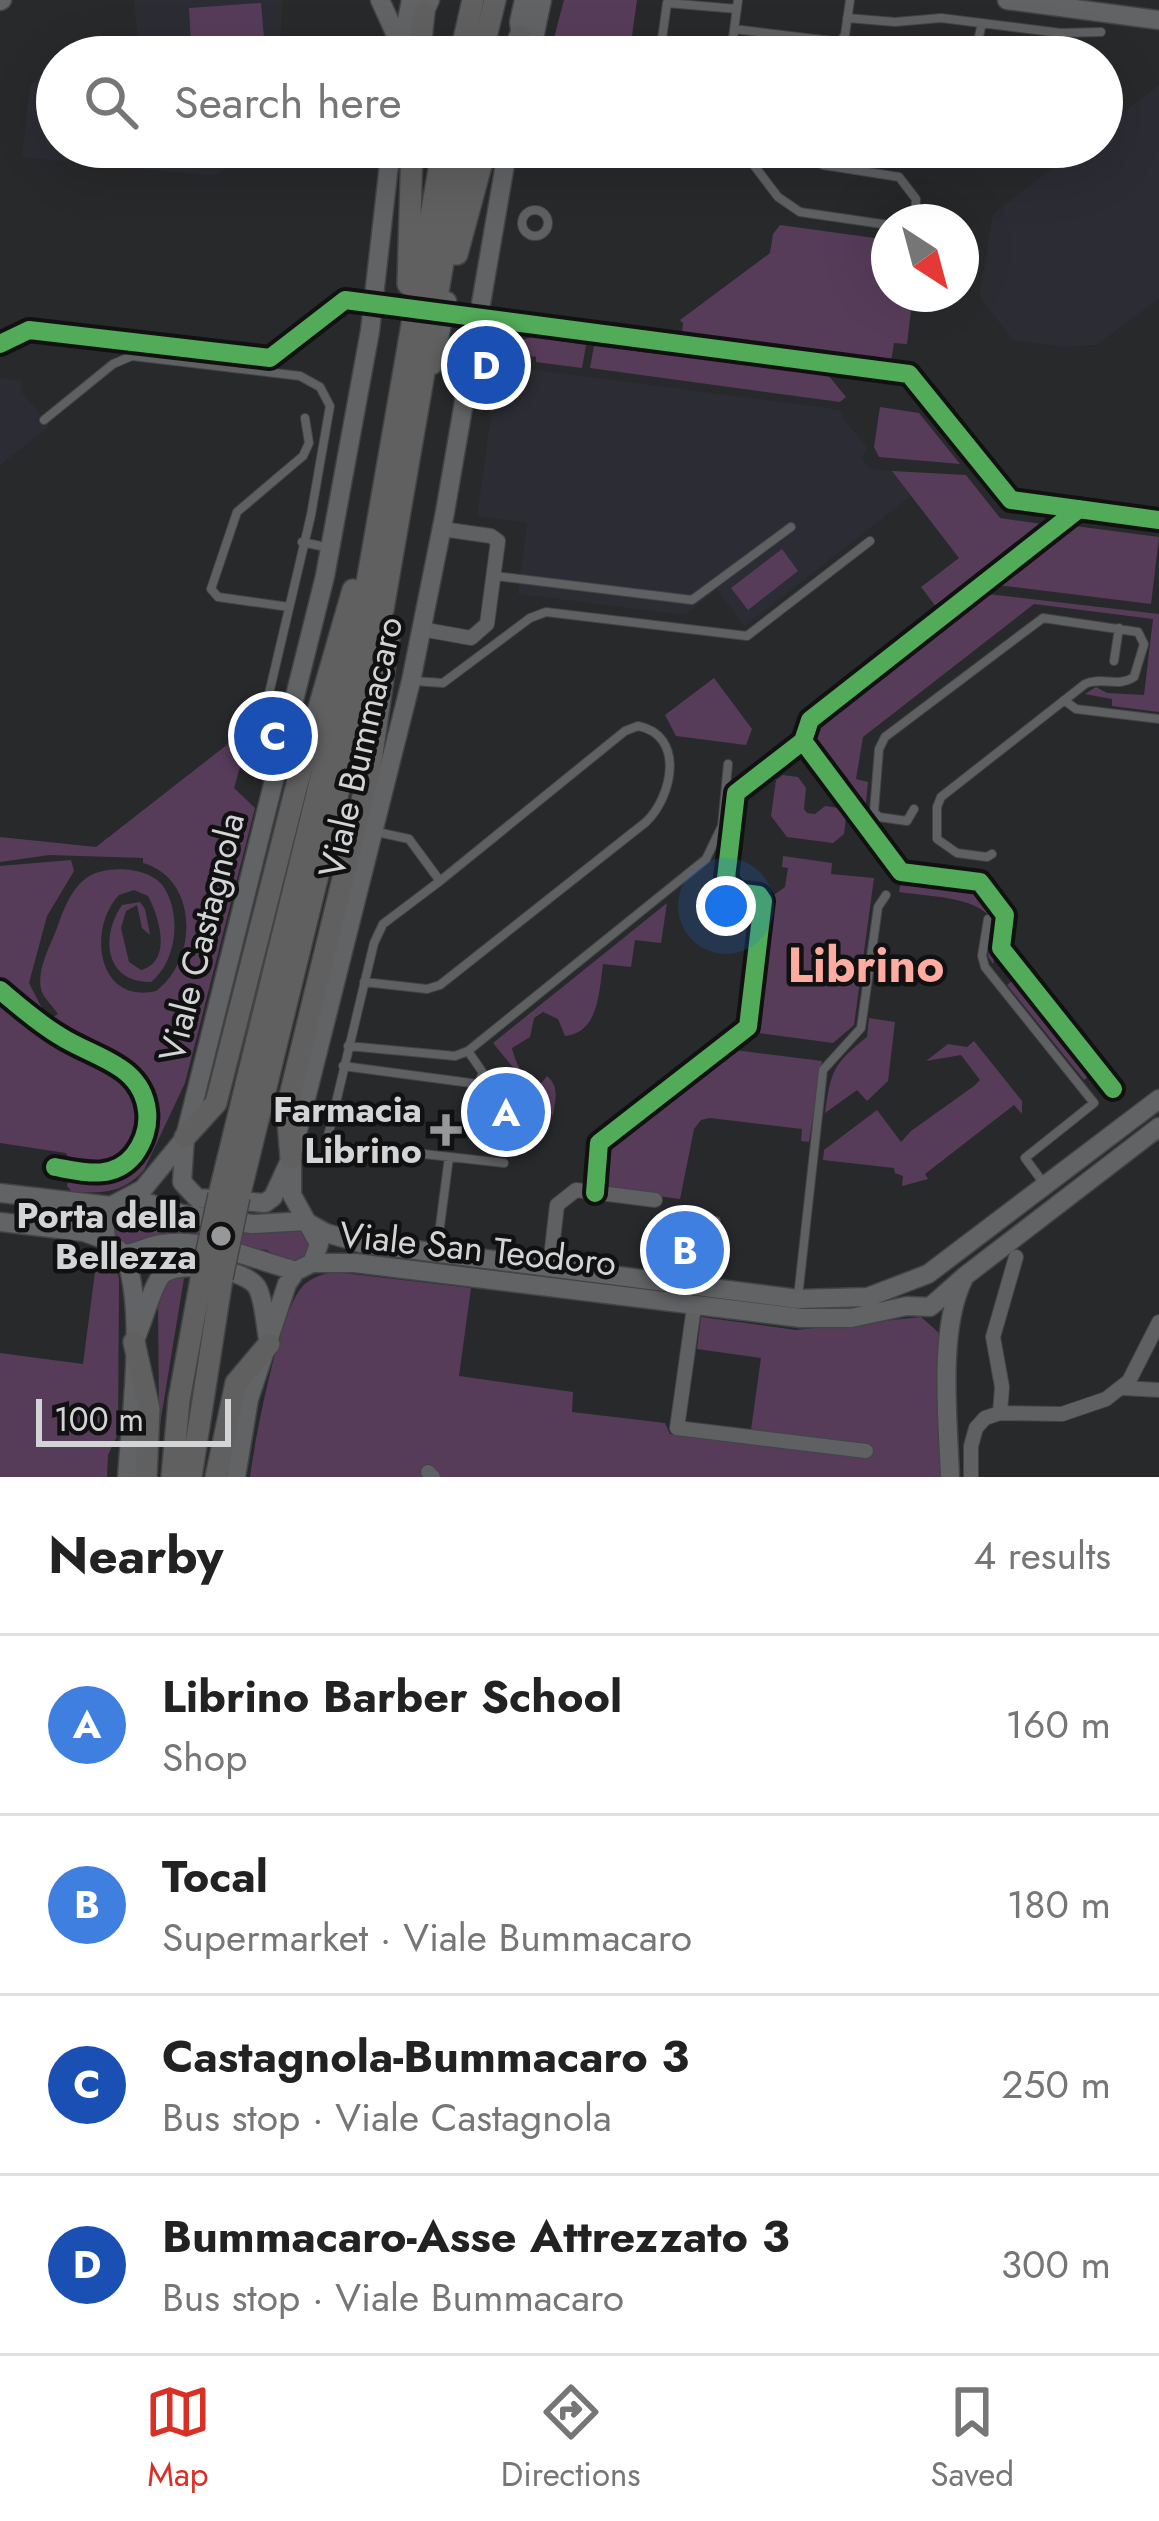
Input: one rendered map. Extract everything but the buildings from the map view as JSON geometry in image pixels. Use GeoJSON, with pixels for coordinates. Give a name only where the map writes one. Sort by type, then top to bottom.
{"type":"FeatureCollection","features":[{"type":"Feature","properties":{"kind":"main road"},"geometry":{"type":"LineString","coordinates":[[380,0],[401,36]]}},
{"type":"Feature","properties":{"kind":"main road"},"geometry":{"type":"LineString","coordinates":[[465,36],[473,0]]}},
{"type":"Feature","properties":{"kind":"main road"},"geometry":{"type":"LineString","coordinates":[[486,36],[495,0]]}},
{"type":"Feature","properties":{"kind":"main road"},"geometry":{"type":"LineString","coordinates":[[526,36],[528,0]]}},
{"type":"Feature","properties":{"kind":"main road"},"geometry":{"type":"LineString","coordinates":[[530,36],[545,0]]}},
{"type":"Feature","properties":{"kind":"main road"},"geometry":{"type":"LineString","coordinates":[[1007,0],[1159,20]]}},
{"type":"Feature","properties":{"kind":"main road"},"geometry":{"type":"LineString","coordinates":[[412,36],[419,4]]}},
{"type":"Feature","properties":{"kind":"main road","name":"Viale Castagnola"},"geometry":{"type":"LineString","coordinates":[[185,1137],[330,548],[370,331],[389,168]]}},
{"type":"Feature","properties":{"kind":"main road"},"geometry":{"type":"LineString","coordinates":[[414,168],[427,298]]}},
{"type":"Feature","properties":{"kind":"main road"},"geometry":{"type":"LineString","coordinates":[[172,1477],[179,1400],[212,1276],[393,444],[421,338],[441,168]]}},
{"type":"Feature","properties":{"kind":"main road"},"geometry":{"type":"LineString","coordinates":[[427,298],[458,168]]}},
{"type":"Feature","properties":{"kind":"main road"},"geometry":{"type":"LineString","coordinates":[[427,298],[478,168]]}},
{"type":"Feature","properties":{"kind":"main road","name":"Viale Bummacaro"},"geometry":{"type":"LineString","coordinates":[[292,1157],[411,681],[504,168]]}},
{"type":"Feature","properties":{"kind":"main road"},"geometry":{"type":"LineString","coordinates":[[229,1196],[374,650],[419,409],[421,338]]}},
{"type":"Feature","properties":{"kind":"main road"},"geometry":{"type":"LineString","coordinates":[[124,1254],[160,1244],[182,1244],[304,1267],[319,1244],[292,1195],[287,1108],[370,768],[409,466]]}},
{"type":"Feature","properties":{"kind":"main road"},"geometry":{"type":"LineString","coordinates":[[0,1193],[111,1206],[133,1198],[216,1103],[297,784],[386,487]]}},
{"type":"Feature","properties":{"kind":"main road"},"geometry":{"type":"LineString","coordinates":[[133,1198],[163,1210],[229,1221],[308,1222],[361,1243],[798,1298],[868,1297],[922,1277],[1159,1100]]}},
{"type":"Feature","properties":{"kind":"main road"},"geometry":{"type":"LineString","coordinates":[[933,1302],[1159,1127]]}},
{"type":"Feature","properties":{"kind":"main road"},"geometry":{"type":"LineString","coordinates":[[185,1137],[182,1182],[197,1198],[266,1203],[292,1157]]}},
{"type":"Feature","properties":{"kind":"main road"},"geometry":{"type":"LineString","coordinates":[[106,1240],[104,1216],[111,1206]]}},
{"type":"Feature","properties":{"kind":"main road"},"geometry":{"type":"LineString","coordinates":[[0,1222],[84,1232],[124,1254],[130,1268],[134,1342],[127,1477]]}},
{"type":"Feature","properties":{"kind":"main road","name":"Viale San Teodoro"},"geometry":{"type":"LineString","coordinates":[[236,1477],[249,1399],[287,1284],[304,1267],[356,1263],[832,1319],[933,1302]]}},
{"type":"Feature","properties":{"kind":"main road"},"geometry":{"type":"LineString","coordinates":[[146,1477],[149,1409],[134,1342],[158,1279],[184,1266],[250,1279],[260,1294],[269,1344],[236,1383],[216,1477]]}},
{"type":"Feature","properties":{"kind":"main road"},"geometry":{"type":"LineString","coordinates":[[191,1477],[212,1276]]}},
{"type":"Feature","properties":{"kind":"main road"},"geometry":{"type":"LineString","coordinates":[[950,1477],[950,1346],[957,1293],[965,1276]]}},
{"type":"Feature","properties":{"kind":"main road"},"geometry":{"type":"LineString","coordinates":[[922,1277],[912,1297],[933,1302],[952,1324]]}},
{"type":"Feature","properties":{"kind":"main road"},"geometry":{"type":"LineString","coordinates":[[922,1277],[940,1280],[933,1302],[950,1346]]}},
{"type":"Feature","properties":{"kind":"street"},"geometry":{"type":"LineString","coordinates":[[422,629],[476,636],[487,624],[500,548],[495,538],[442,529]]}},
{"type":"Feature","properties":{"kind":"street"},"geometry":{"type":"LineString","coordinates":[[550,1266],[557,1205],[576,1190],[655,1200]]}},
{"type":"Feature","properties":{"kind":"street"},"geometry":{"type":"LineString","coordinates":[[1000,1413],[1002,1387],[993,1337],[1016,1257]]}},
{"type":"Feature","properties":{"kind":"street"},"geometry":{"type":"LineString","coordinates":[[694,1306],[677,1427],[866,1450]]}},
{"type":"Feature","properties":{"kind":"street"},"geometry":{"type":"LineString","coordinates":[[971,1477],[976,1428],[986,1418],[1000,1413],[1062,1414],[1106,1399],[1124,1388],[1159,1322]]}},
{"type":"Feature","properties":{"kind":"street"},"geometry":{"type":"LineString","coordinates":[[1124,1388],[1159,1390]]}},
{"type":"Feature","properties":{"kind":"lane"},"geometry":{"type":"LineString","coordinates":[[844,36],[850,0]]}},
{"type":"Feature","properties":{"kind":"lane"},"geometry":{"type":"LineString","coordinates":[[662,36],[667,3],[738,5],[733,36]]}},
{"type":"Feature","properties":{"kind":"lane"},"geometry":{"type":"LineString","coordinates":[[847,18],[884,22],[941,18],[1061,33],[1101,32]]}},
{"type":"Feature","properties":{"kind":"lane"},"geometry":{"type":"LineString","coordinates":[[980,36],[982,23]]}},
{"type":"Feature","properties":{"kind":"lane"},"geometry":{"type":"LineString","coordinates":[[734,29],[785,36]]}},
{"type":"Feature","properties":{"kind":"lane"},"geometry":{"type":"LineString","coordinates":[[756,168],[778,197],[800,212],[871,222]]}},
{"type":"Feature","properties":{"kind":"lane"},"geometry":{"type":"LineString","coordinates":[[842,168],[899,177],[916,204]]}},
{"type":"Feature","properties":{"kind":"lane"},"geometry":{"type":"LineString","coordinates":[[44,420],[113,364],[132,356],[313,381],[327,397],[330,406],[267,702],[293,711]]}},
{"type":"Feature","properties":{"kind":"lane"},"geometry":{"type":"LineString","coordinates":[[289,607],[218,598],[211,589],[237,512],[303,456],[309,443],[305,418]]}},
{"type":"Feature","properties":{"kind":"lane"},"geometry":{"type":"LineString","coordinates":[[495,576],[692,600],[791,527]]}},
{"type":"Feature","properties":{"kind":"lane"},"geometry":{"type":"LineString","coordinates":[[411,681],[443,683],[530,618],[546,612],[747,636],[870,541]]}},
{"type":"Feature","properties":{"kind":"lane"},"geometry":{"type":"LineString","coordinates":[[302,542],[330,548]]}},
{"type":"Feature","properties":{"kind":"lane"},"geometry":{"type":"LineString","coordinates":[[914,809],[905,821],[874,812],[885,737],[1036,621],[1049,618],[1138,632],[1144,639],[1141,666],[1134,677],[1124,682],[1090,682],[938,802],[934,832],[939,841],[957,854],[992,854]]}},
{"type":"Feature","properties":{"kind":"lane"},"geometry":{"type":"LineString","coordinates":[[1114,661],[1119,628]]}},
{"type":"Feature","properties":{"kind":"lane"},"geometry":{"type":"LineString","coordinates":[[1064,700],[1076,709],[1159,718]]}},
{"type":"Feature","properties":{"kind":"lane"},"geometry":{"type":"LineString","coordinates":[[364,982],[440,985],[646,822],[663,801],[669,747],[662,735],[638,726],[625,731],[383,924],[364,982],[328,1127],[333,1144],[343,1149],[504,1163]]}},
{"type":"Feature","properties":{"kind":"lane"},"geometry":{"type":"LineString","coordinates":[[348,1046],[455,1056],[468,1052],[706,859],[719,838],[728,764]]}},
{"type":"Feature","properties":{"kind":"lane"},"geometry":{"type":"LineString","coordinates":[[376,831],[410,839],[440,881]]}},
{"type":"Feature","properties":{"kind":"lane"},"geometry":{"type":"LineString","coordinates":[[798,1298],[823,1070],[861,1028],[878,907],[886,895]]}},
{"type":"Feature","properties":{"kind":"lane"},"geometry":{"type":"LineString","coordinates":[[988,919],[982,956],[985,967],[1094,1103],[1024,1158],[1046,1186]]}},
{"type":"Feature","properties":{"kind":"lane"},"geometry":{"type":"LineString","coordinates":[[343,1066],[478,1084],[483,1073],[468,1052]]}},
{"type":"Feature","properties":{"kind":"lane"},"geometry":{"type":"LineString","coordinates":[[437,1251],[449,1157]]}},
{"type":"Feature","properties":{"kind":"lane"},"geometry":{"type":"LineString","coordinates":[[710,1287],[716,1221]]}},
{"type":"Feature","properties":{"kind":"shaded area"},"geometry":{"type":"Polygon","coordinates":[[[134,0],[283,0],[280,36],[137,36],[134,0]]]}},
{"type":"Feature","properties":{"kind":"shaded area"},"geometry":{"type":"Polygon","coordinates":[[[564,0],[637,0],[632,36],[555,36],[564,0]]]}},
{"type":"Feature","properties":{"kind":"shaded area"},"geometry":{"type":"Polygon","coordinates":[[[261,3],[264,36],[191,36],[189,8],[261,3]]]}},
{"type":"Feature","properties":{"kind":"shaded area"},"geometry":{"type":"Polygon","coordinates":[[[36,80],[36,158],[22,157],[30,85],[36,80]]]}},
{"type":"Feature","properties":{"kind":"shaded area"},"geometry":{"type":"Polygon","coordinates":[[[1159,85],[1159,299],[1096,345],[1064,347],[1013,340],[979,296],[993,214],[1052,168],[1123,168],[1123,113],[1159,85]]]}},
{"type":"Feature","properties":{"kind":"shaded area"},"geometry":{"type":"Polygon","coordinates":[[[134,168],[225,168],[215,176],[134,168]]]}},
{"type":"Feature","properties":{"kind":"shaded area"},"geometry":{"type":"Polygon","coordinates":[[[780,225],[871,238],[871,312],[911,312],[907,344],[894,343],[891,362],[682,334],[680,320],[770,253],[780,225]]]}},
{"type":"Feature","properties":{"kind":"shaded area"},"geometry":{"type":"Polygon","coordinates":[[[532,337],[586,345],[582,368],[536,362],[536,357],[512,353],[522,340],[532,337]]]}},
{"type":"Feature","properties":{"kind":"shaded area"},"geometry":{"type":"Polygon","coordinates":[[[594,346],[828,375],[846,397],[840,402],[590,368],[594,346]]]}},
{"type":"Feature","properties":{"kind":"shaded area"},"geometry":{"type":"Polygon","coordinates":[[[498,365],[842,410],[842,417],[867,447],[862,459],[870,469],[892,471],[911,496],[745,626],[717,590],[685,615],[518,594],[527,523],[477,516],[498,365]]]}},
{"type":"Feature","properties":{"kind":"shaded area"},"geometry":{"type":"Polygon","coordinates":[[[0,378],[22,381],[21,391],[50,426],[0,465],[0,378]]]}},
{"type":"Feature","properties":{"kind":"shaded area"},"geometry":{"type":"Polygon","coordinates":[[[880,407],[919,413],[960,464],[879,457],[874,447],[880,407]]]}},
{"type":"Feature","properties":{"kind":"shaded area"},"geometry":{"type":"Polygon","coordinates":[[[892,471],[966,475],[1000,518],[1048,525],[937,608],[921,587],[959,558],[892,471]]]}},
{"type":"Feature","properties":{"kind":"shaded area"},"geometry":{"type":"Polygon","coordinates":[[[1075,526],[1159,537],[1151,604],[997,585],[1075,526]]]}},
{"type":"Feature","properties":{"kind":"shaded area"},"geometry":{"type":"Polygon","coordinates":[[[782,549],[798,571],[748,610],[731,588],[782,549]]]}},
{"type":"Feature","properties":{"kind":"shaded area"},"geometry":{"type":"Polygon","coordinates":[[[988,594],[1159,614],[1159,712],[1112,706],[1112,699],[1085,694],[1096,687],[1107,693],[1144,695],[1153,619],[1034,604],[863,737],[856,779],[868,782],[865,812],[847,788],[848,779],[813,737],[818,722],[988,594]]]}},
{"type":"Feature","properties":{"kind":"shaded area"},"geometry":{"type":"Polygon","coordinates":[[[714,678],[752,729],[746,745],[676,736],[665,715],[714,678]]]}},
{"type":"Feature","properties":{"kind":"shaded area"},"geometry":{"type":"Polygon","coordinates":[[[242,733],[249,736],[234,788],[255,808],[185,1083],[136,1178],[111,1190],[72,1192],[67,1186],[69,1176],[110,1175],[134,1159],[151,1126],[152,1107],[135,1077],[49,1025],[0,984],[0,866],[71,860],[74,871],[47,916],[29,983],[48,1020],[58,1014],[42,992],[42,968],[68,902],[85,879],[103,871],[137,871],[156,879],[169,897],[174,937],[167,962],[151,982],[124,975],[116,967],[109,944],[122,905],[140,902],[150,935],[142,928],[137,905],[126,911],[121,928],[129,962],[141,970],[157,958],[161,938],[148,896],[134,890],[119,895],[103,926],[103,961],[110,975],[121,987],[136,992],[156,991],[180,960],[185,941],[183,902],[175,885],[143,863],[143,858],[49,855],[0,862],[0,837],[96,847],[242,733]]]}},
{"type":"Feature","properties":{"kind":"shaded area"},"geometry":{"type":"Polygon","coordinates":[[[783,775],[798,777],[806,788],[807,813],[815,814],[825,806],[839,808],[846,817],[844,834],[833,843],[787,837],[771,816],[776,780],[783,775]]]}},
{"type":"Feature","properties":{"kind":"shaded area"},"geometry":{"type":"Polygon","coordinates":[[[783,856],[832,863],[831,874],[874,878],[854,1025],[833,1043],[751,1032],[767,900],[785,887],[788,868],[782,867],[783,856]]]}},
{"type":"Feature","properties":{"kind":"shaded area"},"geometry":{"type":"Polygon","coordinates":[[[901,882],[983,893],[1002,916],[993,964],[988,956],[993,919],[962,901],[899,892],[901,882]]]}},
{"type":"Feature","properties":{"kind":"shaded area"},"geometry":{"type":"Polygon","coordinates":[[[667,903],[661,943],[635,940],[631,967],[603,964],[595,1009],[585,1027],[565,1036],[558,1019],[543,1012],[534,1018],[530,1037],[512,1048],[529,1079],[539,1086],[547,1076],[551,1080],[556,1094],[553,1116],[493,1043],[667,903]]]}},
{"type":"Feature","properties":{"kind":"shaded area"},"geometry":{"type":"Polygon","coordinates":[[[1018,976],[1095,1071],[1084,1080],[1007,985],[1018,976]]]}},
{"type":"Feature","properties":{"kind":"shaded area"},"geometry":{"type":"Polygon","coordinates":[[[0,998],[51,1039],[101,1065],[130,1087],[140,1119],[122,1156],[99,1166],[71,1165],[66,1153],[0,1143],[0,998]]]}},
{"type":"Feature","properties":{"kind":"shaded area"},"geometry":{"type":"Polygon","coordinates":[[[869,1018],[895,1022],[888,1081],[867,1101],[857,1090],[825,1113],[836,1069],[867,1037],[869,1018]]]}},
{"type":"Feature","properties":{"kind":"shaded area"},"geometry":{"type":"Polygon","coordinates":[[[974,1041],[1022,1101],[1022,1114],[1014,1105],[925,1174],[928,1179],[902,1186],[903,1176],[894,1168],[823,1160],[824,1150],[877,1110],[901,1142],[974,1086],[980,1080],[961,1055],[926,1061],[948,1044],[967,1047],[974,1041]]]}},
{"type":"Feature","properties":{"kind":"shaded area"},"geometry":{"type":"Polygon","coordinates":[[[726,1049],[822,1061],[809,1142],[801,1141],[802,1129],[710,1118],[694,1129],[680,1199],[601,1188],[607,1142],[726,1049]]]}},
{"type":"Feature","properties":{"kind":"shaded area"},"geometry":{"type":"Polygon","coordinates":[[[131,1208],[164,1220],[268,1233],[303,1229],[312,1250],[297,1265],[282,1262],[267,1250],[160,1237],[130,1246],[120,1242],[113,1229],[121,1212],[131,1208]]]}},
{"type":"Feature","properties":{"kind":"shaded area"},"geometry":{"type":"Polygon","coordinates":[[[98,1249],[116,1266],[119,1279],[118,1434],[108,1455],[107,1477],[0,1477],[0,1353],[83,1364],[98,1249]]]}},
{"type":"Feature","properties":{"kind":"shaded area"},"geometry":{"type":"Polygon","coordinates":[[[185,1272],[159,1430],[158,1294],[161,1282],[185,1272]]]}},
{"type":"Feature","properties":{"kind":"shaded area"},"geometry":{"type":"Polygon","coordinates":[[[335,1272],[471,1288],[459,1376],[573,1392],[572,1412],[665,1423],[670,1434],[749,1444],[761,1358],[697,1349],[701,1317],[796,1330],[921,1317],[938,1332],[940,1343],[940,1477],[250,1477],[269,1378],[293,1301],[309,1281],[335,1272]]]}},
{"type":"Feature","properties":{"kind":"cycle path"},"geometry":{"type":"LineString","coordinates":[[0,344],[29,330],[270,358],[345,300],[909,374],[1011,500],[1159,520]]}},
{"type":"Feature","properties":{"kind":"cycle path"},"geometry":{"type":"LineString","coordinates":[[1079,509],[810,720],[803,741],[901,872],[980,882],[1005,915],[1001,948],[1113,1089]]}},
{"type":"Feature","properties":{"kind":"cycle path"},"geometry":{"type":"LineString","coordinates":[[595,1193],[599,1143],[748,1027],[763,901],[759,895],[735,892],[726,878],[736,793],[803,741]]}},
{"type":"Feature","properties":{"kind":"cycle path"},"geometry":{"type":"LineString","coordinates":[[0,990],[52,1031],[126,1072],[143,1095],[146,1129],[126,1163],[97,1173],[55,1167]]}},
{"type":"Feature","properties":{"kind":"place","name":"Bummacaro-Asse Attrezzato 3"},"geometry":{"type":"Point","coordinates":[486,365]}},
{"type":"Feature","properties":{"kind":"place","name":"Castagnola-Bummacaro 3"},"geometry":{"type":"Point","coordinates":[273,736]}},
{"type":"Feature","properties":{"kind":"place","name":"Librino Barber School"},"geometry":{"type":"Point","coordinates":[506,1112]}},
{"type":"Feature","properties":{"kind":"place","name":"Farmacia Librino"},"geometry":{"type":"Point","coordinates":[446,1130]}},
{"type":"Feature","properties":{"kind":"place","name":"Porta della Bellezza"},"geometry":{"type":"Point","coordinates":[221,1236]}},
{"type":"Feature","properties":{"kind":"place","name":"Tocal"},"geometry":{"type":"Point","coordinates":[685,1250]}},
{"type":"Feature","properties":{"kind":"district","name":"Librino"},"geometry":{"type":"Point","coordinates":[866,965]}}]}
